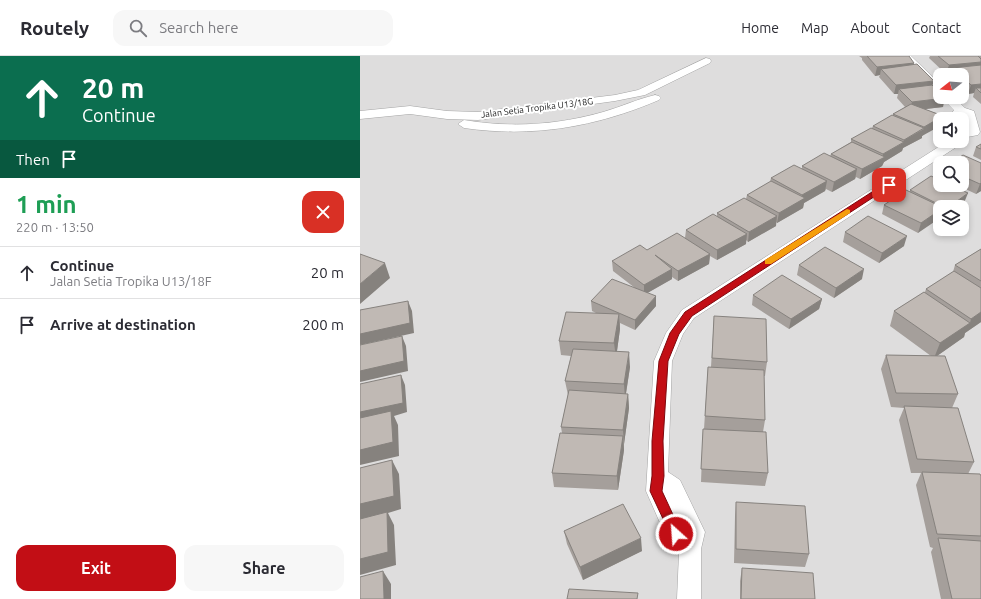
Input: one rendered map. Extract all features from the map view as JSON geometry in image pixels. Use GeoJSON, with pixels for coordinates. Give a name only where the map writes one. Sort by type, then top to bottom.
{"type":"FeatureCollection","features":[{"type":"Feature","properties":{"kind":"street"},"geometry":{"type":"LineString","coordinates":[[905,56],[933,83]]}},
{"type":"Feature","properties":{"kind":"street"},"geometry":{"type":"LineString","coordinates":[[385,113],[417,119],[501,129],[522,129],[596,118],[623,110],[690,82],[699,76],[704,70],[708,59]]}},
{"type":"Feature","properties":{"kind":"street","name":"Jalan Setia Tropika U13/18G"},"geometry":{"type":"LineString","coordinates":[[360,115],[410,110],[447,115],[478,116],[614,98],[641,93],[658,86],[708,59]]}},
{"type":"Feature","properties":{"kind":"street"},"geometry":{"type":"LineString","coordinates":[[952,104],[958,112]]}},
{"type":"Feature","properties":{"kind":"street"},"geometry":{"type":"LineString","coordinates":[[969,114],[974,132],[969,134]]}},
{"type":"Feature","properties":{"kind":"street"},"geometry":{"type":"LineString","coordinates":[[688,599],[690,549],[694,532],[673,486],[658,476],[658,441],[663,361],[675,333],[688,314],[944,148]]}},
{"type":"Feature","properties":{"kind":"shaded area"},"geometry":{"type":"Polygon","coordinates":[[[360,56],[981,56],[981,599],[360,599],[360,56]]]}},
{"type":"Feature","properties":{"kind":"building"},"geometry":{"type":"Polygon","coordinates":[[[867,56],[909,56],[914,63],[877,67],[867,56]]]}},
{"type":"Feature","properties":{"kind":"building"},"geometry":{"type":"Polygon","coordinates":[[[938,56],[978,56],[981,59],[981,62],[949,65],[938,56]]]}},
{"type":"Feature","properties":{"kind":"building"},"geometry":{"type":"Polygon","coordinates":[[[917,64],[933,81],[896,85],[881,69],[917,64]]]}},
{"type":"Feature","properties":{"kind":"building"},"geometry":{"type":"Polygon","coordinates":[[[981,65],[981,84],[971,85],[969,83],[969,68],[952,68],[981,65]]]}},
{"type":"Feature","properties":{"kind":"building"},"geometry":{"type":"Polygon","coordinates":[[[932,85],[933,99],[912,102],[899,89],[932,85]]]}},
{"type":"Feature","properties":{"kind":"building"},"geometry":{"type":"Polygon","coordinates":[[[976,88],[981,88],[981,93],[976,88]]]}},
{"type":"Feature","properties":{"kind":"building"},"geometry":{"type":"Polygon","coordinates":[[[911,104],[933,112],[933,122],[924,127],[893,114],[911,104]]]}},
{"type":"Feature","properties":{"kind":"building"},"geometry":{"type":"Polygon","coordinates":[[[892,115],[924,128],[904,140],[873,126],[892,115]]]}},
{"type":"Feature","properties":{"kind":"building"},"geometry":{"type":"Polygon","coordinates":[[[871,128],[904,142],[883,154],[851,139],[871,128]]]}},
{"type":"Feature","properties":{"kind":"building"},"geometry":{"type":"Polygon","coordinates":[[[852,142],[885,157],[862,169],[831,154],[852,142]]]}},
{"type":"Feature","properties":{"kind":"building"},"geometry":{"type":"Polygon","coordinates":[[[981,144],[981,149],[976,147],[981,144]]]}},
{"type":"Feature","properties":{"kind":"building"},"geometry":{"type":"Polygon","coordinates":[[[824,153],[857,169],[834,182],[802,166],[824,153]]]}},
{"type":"Feature","properties":{"kind":"building"},"geometry":{"type":"Polygon","coordinates":[[[969,158],[981,163],[980,184],[969,179],[969,158]]]}},
{"type":"Feature","properties":{"kind":"building"},"geometry":{"type":"Polygon","coordinates":[[[794,165],[827,181],[802,195],[771,178],[794,165]]]}},
{"type":"Feature","properties":{"kind":"building"},"geometry":{"type":"Polygon","coordinates":[[[931,176],[933,177],[933,192],[968,193],[958,200],[933,200],[933,202],[910,190],[931,176]]]}},
{"type":"Feature","properties":{"kind":"building"},"geometry":{"type":"Polygon","coordinates":[[[771,181],[805,198],[779,213],[747,195],[771,181]]]}},
{"type":"Feature","properties":{"kind":"building"},"geometry":{"type":"Polygon","coordinates":[[[906,190],[933,203],[933,215],[921,223],[884,205],[906,190]]]}},
{"type":"Feature","properties":{"kind":"building"},"geometry":{"type":"Polygon","coordinates":[[[744,198],[777,216],[749,232],[717,213],[744,198]]]}},
{"type":"Feature","properties":{"kind":"building"},"geometry":{"type":"Polygon","coordinates":[[[713,214],[747,234],[717,250],[686,230],[713,214]]]}},
{"type":"Feature","properties":{"kind":"building"},"geometry":{"type":"Polygon","coordinates":[[[868,216],[907,236],[882,253],[845,232],[868,216]]]}},
{"type":"Feature","properties":{"kind":"building"},"geometry":{"type":"Polygon","coordinates":[[[677,233],[710,254],[678,271],[655,255],[672,269],[644,285],[612,261],[640,245],[647,250],[677,233]]]}},
{"type":"Feature","properties":{"kind":"building"},"geometry":{"type":"Polygon","coordinates":[[[825,247],[864,269],[836,288],[799,265],[825,247]]]}},
{"type":"Feature","properties":{"kind":"building"},"geometry":{"type":"Polygon","coordinates":[[[981,249],[981,281],[955,265],[981,249]]]}},
{"type":"Feature","properties":{"kind":"building"},"geometry":{"type":"Polygon","coordinates":[[[360,254],[385,263],[360,284],[360,254]]]}},
{"type":"Feature","properties":{"kind":"building"},"geometry":{"type":"Polygon","coordinates":[[[954,271],[981,288],[981,312],[971,319],[926,289],[954,271]]]}},
{"type":"Feature","properties":{"kind":"building"},"geometry":{"type":"Polygon","coordinates":[[[782,275],[822,299],[791,319],[753,295],[782,275]]]}},
{"type":"Feature","properties":{"kind":"building"},"geometry":{"type":"Polygon","coordinates":[[[612,279],[656,296],[635,320],[591,301],[612,279]]]}},
{"type":"Feature","properties":{"kind":"building"},"geometry":{"type":"Polygon","coordinates":[[[924,292],[970,323],[940,343],[894,311],[924,292]]]}},
{"type":"Feature","properties":{"kind":"building"},"geometry":{"type":"Polygon","coordinates":[[[408,301],[410,323],[360,334],[360,310],[408,301]]]}},
{"type":"Feature","properties":{"kind":"building"},"geometry":{"type":"Polygon","coordinates":[[[566,312],[619,314],[614,343],[559,341],[566,312]]]}},
{"type":"Feature","properties":{"kind":"building"},"geometry":{"type":"Polygon","coordinates":[[[714,316],[766,319],[767,362],[712,358],[714,316]]]}},
{"type":"Feature","properties":{"kind":"building"},"geometry":{"type":"Polygon","coordinates":[[[402,336],[404,361],[360,371],[360,345],[402,336]]]}},
{"type":"Feature","properties":{"kind":"building"},"geometry":{"type":"Polygon","coordinates":[[[573,349],[629,352],[624,384],[565,381],[573,349]]]}},
{"type":"Feature","properties":{"kind":"building"},"geometry":{"type":"Polygon","coordinates":[[[886,355],[945,356],[958,394],[896,393],[886,355]]]}},
{"type":"Feature","properties":{"kind":"building"},"geometry":{"type":"Polygon","coordinates":[[[708,367],[764,370],[765,420],[705,416],[708,367]]]}},
{"type":"Feature","properties":{"kind":"building"},"geometry":{"type":"Polygon","coordinates":[[[401,375],[403,403],[360,412],[360,384],[401,375]]]}},
{"type":"Feature","properties":{"kind":"building"},"geometry":{"type":"Polygon","coordinates":[[[569,390],[628,394],[623,430],[561,427],[569,390]]]}},
{"type":"Feature","properties":{"kind":"building"},"geometry":{"type":"Polygon","coordinates":[[[904,406],[958,408],[974,462],[917,459],[904,406]]]}},
{"type":"Feature","properties":{"kind":"building"},"geometry":{"type":"Polygon","coordinates":[[[391,411],[393,442],[360,450],[360,418],[391,411]]]}},
{"type":"Feature","properties":{"kind":"building"},"geometry":{"type":"Polygon","coordinates":[[[703,429],[766,432],[768,473],[701,469],[703,429]]]}},
{"type":"Feature","properties":{"kind":"building"},"geometry":{"type":"Polygon","coordinates":[[[560,433],[623,436],[617,476],[552,473],[560,433]]]}},
{"type":"Feature","properties":{"kind":"building"},"geometry":{"type":"Polygon","coordinates":[[[392,460],[394,496],[360,504],[360,468],[392,460]]]}},
{"type":"Feature","properties":{"kind":"building"},"geometry":{"type":"Polygon","coordinates":[[[922,472],[980,474],[981,536],[937,534],[922,472]]]}},
{"type":"Feature","properties":{"kind":"building"},"geometry":{"type":"Polygon","coordinates":[[[736,502],[805,506],[809,554],[736,549],[736,502]]]}},
{"type":"Feature","properties":{"kind":"building"},"geometry":{"type":"Polygon","coordinates":[[[623,504],[641,538],[580,567],[564,531],[623,504]]]}},
{"type":"Feature","properties":{"kind":"building"},"geometry":{"type":"Polygon","coordinates":[[[387,512],[388,552],[360,559],[360,519],[387,512]]]}},
{"type":"Feature","properties":{"kind":"building"},"geometry":{"type":"Polygon","coordinates":[[[938,538],[981,541],[981,599],[952,599],[938,538]]]}},
{"type":"Feature","properties":{"kind":"building"},"geometry":{"type":"Polygon","coordinates":[[[742,568],[813,573],[815,599],[741,599],[742,568]]]}},
{"type":"Feature","properties":{"kind":"building"},"geometry":{"type":"Polygon","coordinates":[[[383,571],[384,599],[360,599],[360,577],[383,571]]]}},
{"type":"Feature","properties":{"kind":"building"},"geometry":{"type":"Polygon","coordinates":[[[569,589],[638,593],[637,599],[567,599],[569,589]]]}},
{"type":"Feature","properties":{"kind":"slow traffic"},"geometry":{"type":"LineString","coordinates":[[768,262],[847,211]]}},
{"type":"Feature","properties":{"kind":"route"},"geometry":{"type":"LineString","coordinates":[[676,534],[656,491],[663,361],[675,333],[688,314],[889,185]]}}]}
